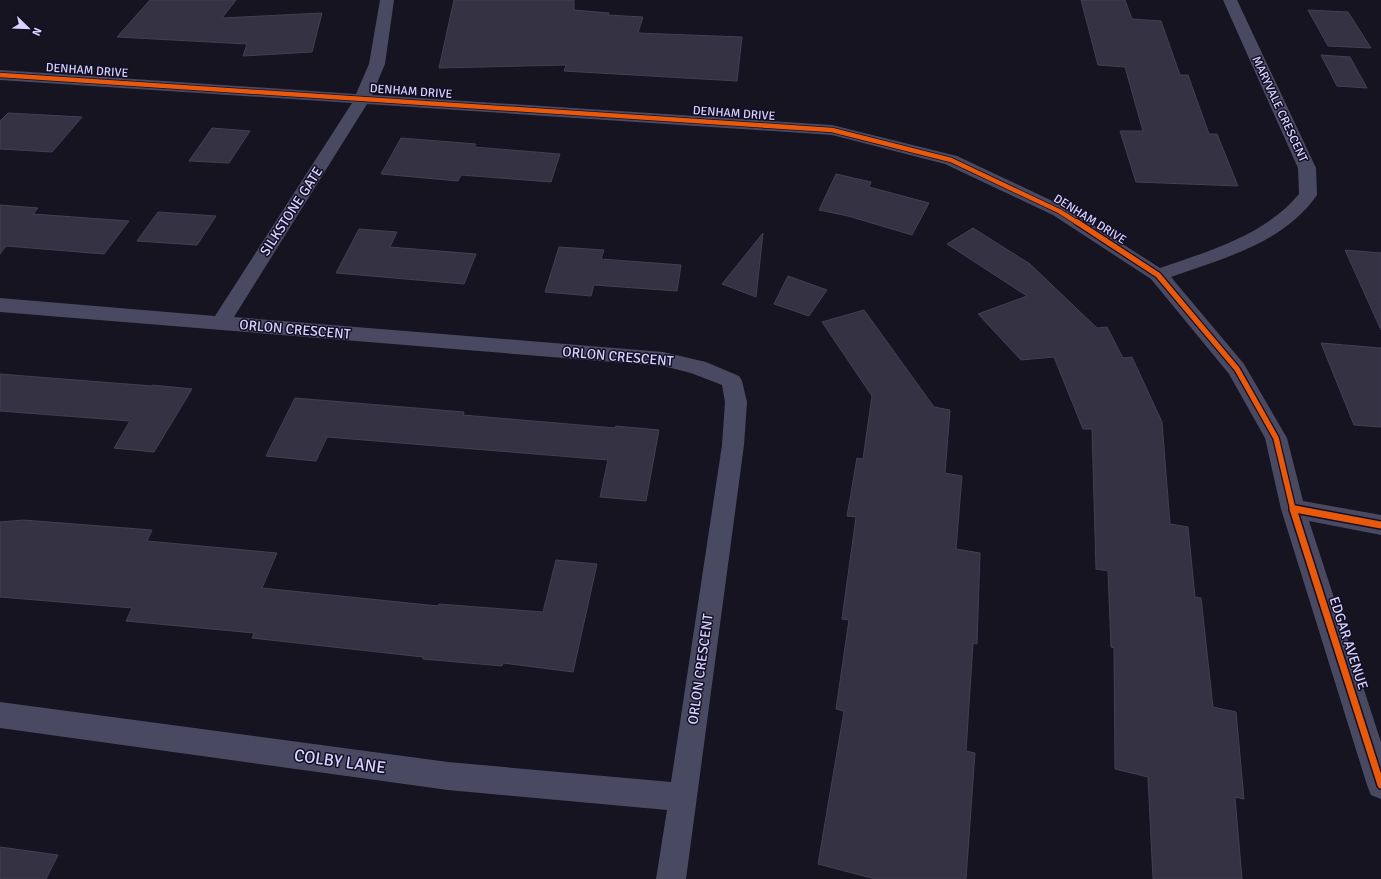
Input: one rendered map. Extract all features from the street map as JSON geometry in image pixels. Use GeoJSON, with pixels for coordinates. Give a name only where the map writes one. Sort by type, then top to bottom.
{"type":"FeatureCollection","features":[{"type":"Feature","properties":{"kind":"street","name":"SILKSTONE GATE"},"geometry":{"type":"LineString","coordinates":[[220,323],[362,99],[377,64],[387,0]]}},
{"type":"Feature","properties":{"kind":"street","name":"MARYVALE CRESCENT"},"geometry":{"type":"LineString","coordinates":[[1158,275],[1245,242],[1274,226],[1294,212],[1308,195],[1307,168],[1266,76],[1236,17],[1230,0]]}},
{"type":"Feature","properties":{"kind":"street","name":"DENHAM DRIVE"},"geometry":{"type":"LineString","coordinates":[[0,75],[832,130],[951,160],[1059,211],[1158,275],[1237,369],[1276,438],[1293,509]]}},
{"type":"Feature","properties":{"kind":"street","name":"ORLON CRESCENT"},"geometry":{"type":"LineString","coordinates":[[0,305],[663,360],[686,363],[732,381],[736,402],[733,445],[671,879]]}},
{"type":"Feature","properties":{"kind":"street"},"geometry":{"type":"LineString","coordinates":[[1293,509],[1381,524]]}},
{"type":"Feature","properties":{"kind":"street","name":"EDGAR AVENUE"},"geometry":{"type":"LineString","coordinates":[[1293,509],[1381,785]]}},
{"type":"Feature","properties":{"kind":"street","name":"COLBY LANE"},"geometry":{"type":"LineString","coordinates":[[0,715],[448,776],[682,797]]}},
{"type":"Feature","properties":{"kind":"building"},"geometry":{"type":"Polygon","coordinates":[[[150,0],[236,0],[222,18],[322,13],[312,52],[243,56],[247,44],[117,37],[150,0]]]}},
{"type":"Feature","properties":{"kind":"building"},"geometry":{"type":"Polygon","coordinates":[[[454,0],[574,0],[574,10],[609,13],[608,15],[643,17],[638,33],[742,37],[737,81],[564,71],[566,65],[439,68],[454,0]]]}},
{"type":"Feature","properties":{"kind":"building"},"geometry":{"type":"Polygon","coordinates":[[[1081,0],[1125,0],[1132,19],[1161,21],[1180,75],[1188,75],[1209,134],[1217,134],[1238,186],[1136,182],[1120,131],[1143,131],[1125,67],[1098,65],[1081,0]]]}},
{"type":"Feature","properties":{"kind":"building"},"geometry":{"type":"Polygon","coordinates":[[[1308,10],[1348,12],[1371,48],[1328,46],[1308,10]]]}},
{"type":"Feature","properties":{"kind":"building"},"geometry":{"type":"Polygon","coordinates":[[[1321,55],[1350,57],[1367,88],[1337,86],[1321,55]]]}},
{"type":"Feature","properties":{"kind":"building"},"geometry":{"type":"Polygon","coordinates":[[[8,113],[82,117],[52,152],[0,149],[0,121],[8,113]]]}},
{"type":"Feature","properties":{"kind":"building"},"geometry":{"type":"Polygon","coordinates":[[[212,128],[250,131],[229,163],[189,161],[212,128]]]}},
{"type":"Feature","properties":{"kind":"building"},"geometry":{"type":"Polygon","coordinates":[[[401,138],[476,144],[474,147],[560,154],[551,182],[461,175],[458,181],[381,174],[401,138]]]}},
{"type":"Feature","properties":{"kind":"building"},"geometry":{"type":"Polygon","coordinates":[[[836,174],[871,182],[869,187],[929,203],[912,235],[848,216],[819,210],[836,174]]]}},
{"type":"Feature","properties":{"kind":"building"},"geometry":{"type":"Polygon","coordinates":[[[0,205],[38,208],[33,214],[129,221],[104,254],[6,246],[0,254],[0,205]]]}},
{"type":"Feature","properties":{"kind":"building"},"geometry":{"type":"Polygon","coordinates":[[[158,212],[216,216],[197,245],[137,241],[158,212]]]}},
{"type":"Feature","properties":{"kind":"building"},"geometry":{"type":"Polygon","coordinates":[[[973,228],[1030,264],[1097,328],[1107,327],[1123,358],[1132,357],[1162,422],[1170,524],[1188,527],[1195,597],[1201,598],[1213,707],[1236,712],[1244,799],[1235,797],[1242,879],[1153,879],[1148,777],[1115,769],[1114,648],[1111,647],[1108,571],[1096,569],[1092,429],[1083,429],[1054,357],[1021,360],[978,314],[1027,296],[947,244],[973,228]]]}},
{"type":"Feature","properties":{"kind":"building"},"geometry":{"type":"Polygon","coordinates":[[[359,229],[397,232],[390,247],[476,254],[464,284],[336,273],[359,229]]]}},
{"type":"Feature","properties":{"kind":"building"},"geometry":{"type":"Polygon","coordinates":[[[763,233],[756,297],[722,284],[763,233]]]}},
{"type":"Feature","properties":{"kind":"building"},"geometry":{"type":"Polygon","coordinates":[[[559,247],[604,250],[601,259],[681,265],[677,291],[594,285],[591,296],[545,292],[559,247]]]}},
{"type":"Feature","properties":{"kind":"building"},"geometry":{"type":"Polygon","coordinates":[[[1345,250],[1381,253],[1381,330],[1345,250]]]}},
{"type":"Feature","properties":{"kind":"building"},"geometry":{"type":"Polygon","coordinates":[[[788,276],[827,290],[809,316],[774,304],[788,276]]]}},
{"type":"Feature","properties":{"kind":"building"},"geometry":{"type":"Polygon","coordinates":[[[864,310],[934,407],[950,410],[945,473],[962,476],[956,549],[980,553],[977,644],[973,643],[966,751],[975,753],[966,879],[875,879],[818,864],[844,711],[836,709],[849,620],[842,619],[856,517],[847,516],[857,458],[863,459],[872,396],[822,322],[864,310]]]}},
{"type":"Feature","properties":{"kind":"building"},"geometry":{"type":"Polygon","coordinates":[[[1321,343],[1381,348],[1381,427],[1354,425],[1321,343]]]}},
{"type":"Feature","properties":{"kind":"building"},"geometry":{"type":"Polygon","coordinates":[[[0,374],[192,389],[154,452],[114,448],[130,421],[0,411],[0,374]]]}},
{"type":"Feature","properties":{"kind":"building"},"geometry":{"type":"Polygon","coordinates":[[[295,398],[464,412],[463,415],[615,428],[616,426],[659,430],[646,501],[600,497],[608,460],[327,437],[316,461],[266,456],[295,398]]]}},
{"type":"Feature","properties":{"kind":"building"},"geometry":{"type":"Polygon","coordinates":[[[23,520],[152,530],[147,541],[277,553],[262,588],[438,606],[439,604],[543,612],[556,560],[597,564],[573,672],[503,663],[502,666],[423,659],[423,657],[252,638],[254,633],[126,621],[132,608],[0,597],[0,522],[23,520]]]}},
{"type":"Feature","properties":{"kind":"building"},"geometry":{"type":"Polygon","coordinates":[[[0,847],[58,855],[46,879],[0,879],[0,847]]]}},
{"type":"Feature","properties":{"kind":"cycle path"},"geometry":{"type":"LineString","coordinates":[[0,75],[832,130],[951,160],[1059,211],[1158,275],[1237,369],[1276,438],[1293,509],[1381,785]]}},
{"type":"Feature","properties":{"kind":"cycle path"},"geometry":{"type":"LineString","coordinates":[[1293,509],[1381,525]]}}]}
